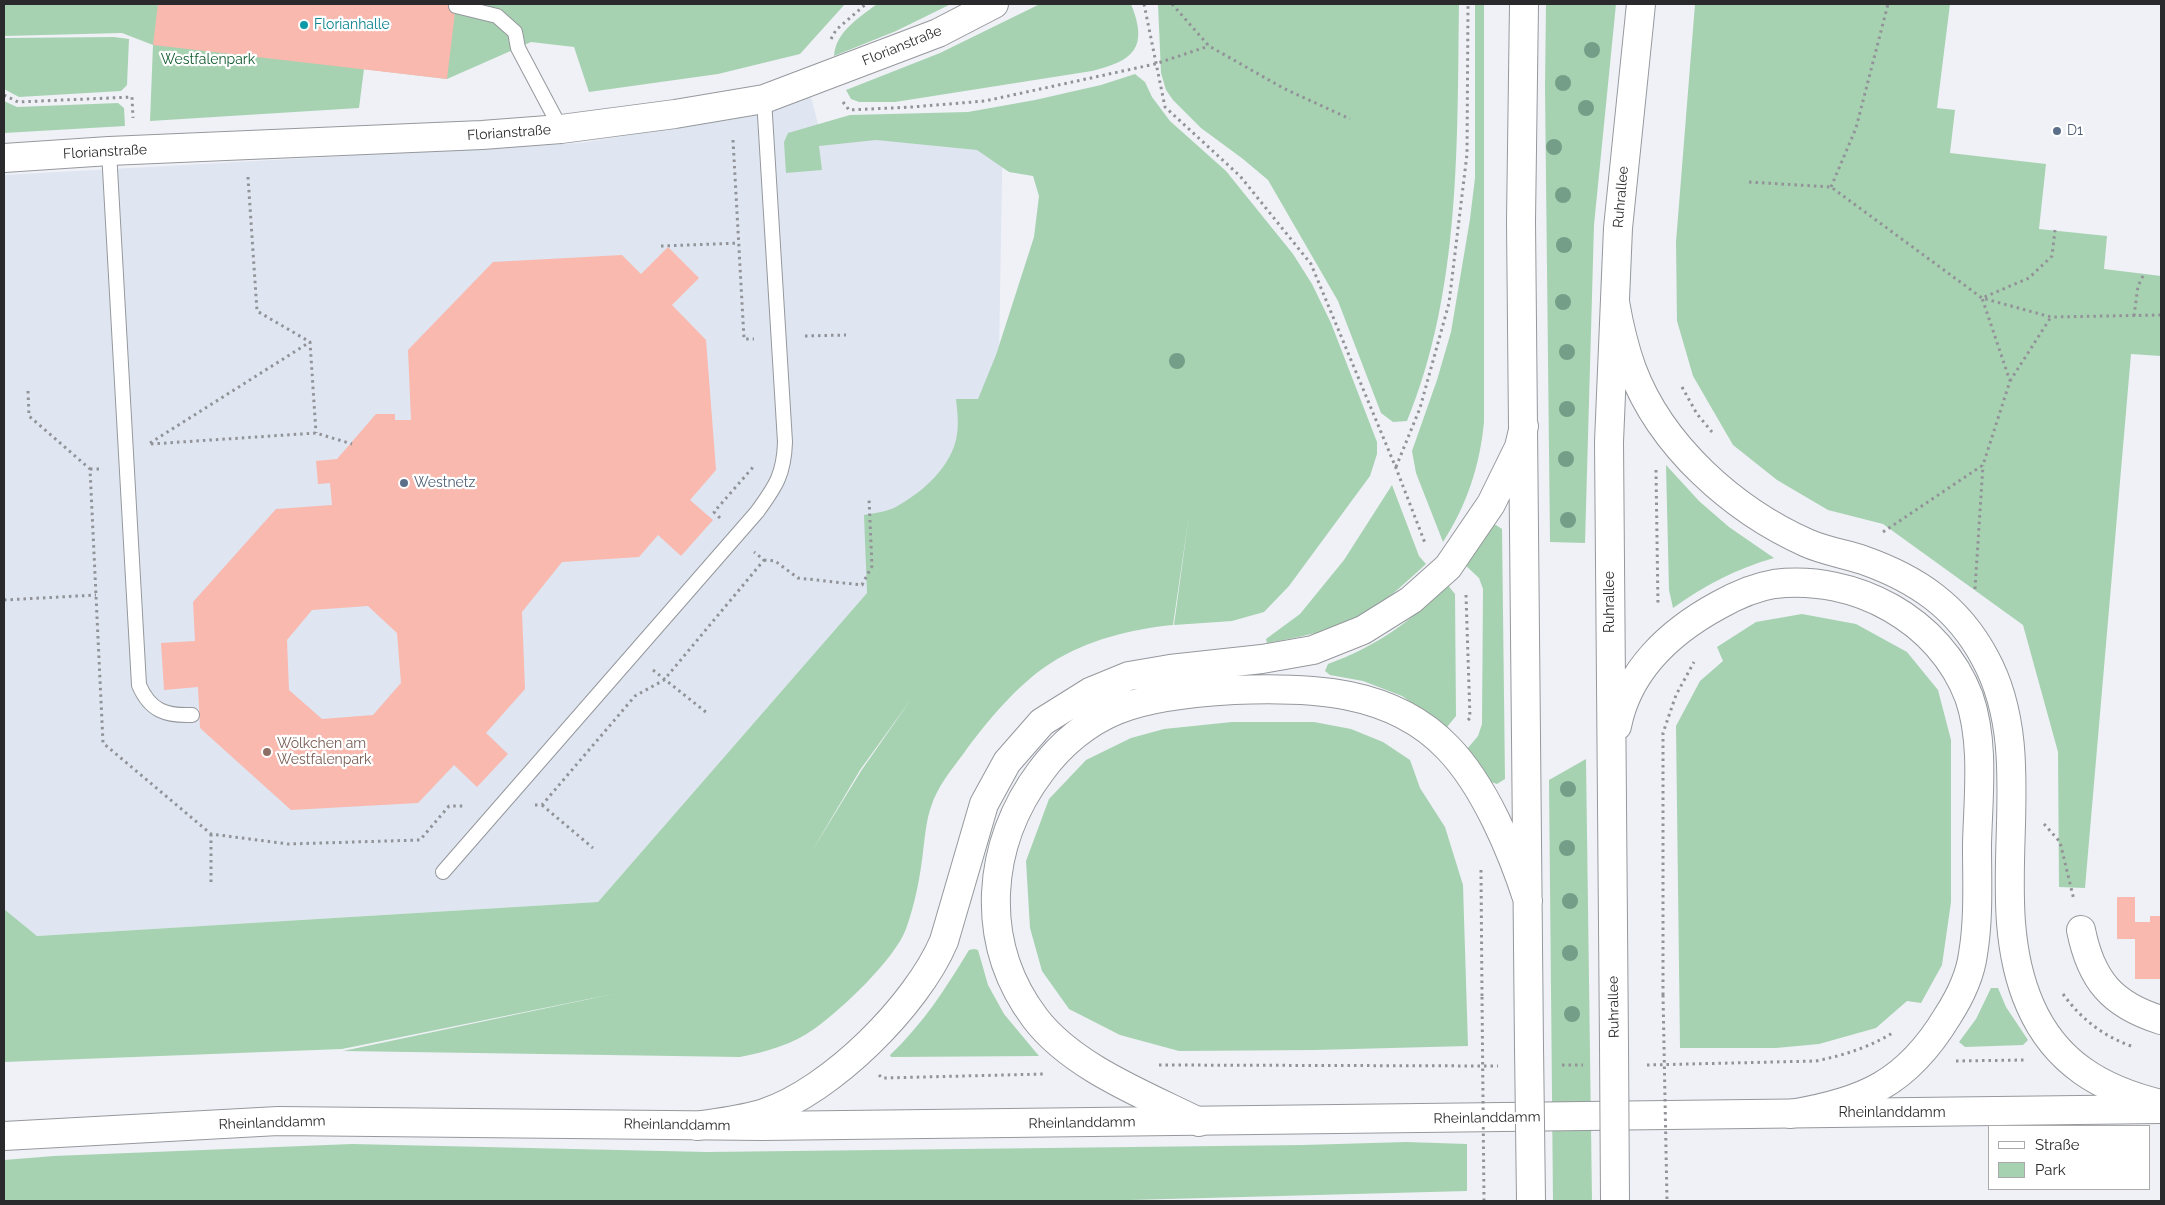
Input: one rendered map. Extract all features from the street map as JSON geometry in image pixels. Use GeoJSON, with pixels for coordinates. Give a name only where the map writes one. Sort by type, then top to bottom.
{"type":"FeatureCollection","features":[{"type":"Feature","properties":{"kind":"main road","name":"Florianstraße"},"geometry":{"type":"LineString","coordinates":[[4,158],[121,150],[482,135],[561,129],[764,100],[938,33],[994,4]]}},
{"type":"Feature","properties":{"kind":"main road"},"geometry":{"type":"LineString","coordinates":[[1524,4],[1521,221],[1531,1201]]}},
{"type":"Feature","properties":{"kind":"main road","name":"Ruhrallee"},"geometry":{"type":"LineString","coordinates":[[1615,1201],[1609,442],[1621,185],[1641,4]]}},
{"type":"Feature","properties":{"kind":"main road"},"geometry":{"type":"LineString","coordinates":[[1615,302],[1622,338],[1633,371],[1646,399],[1695,465],[1722,492],[1757,518],[1809,544],[1864,560],[1908,580],[1944,603],[1972,634],[1990,666],[2001,694],[2007,730],[2011,762],[2010,926],[2015,966],[2024,990],[2036,1019],[2055,1047],[2091,1078],[2135,1098],[2161,1104]]}},
{"type":"Feature","properties":{"kind":"main road"},"geometry":{"type":"LineString","coordinates":[[697,1126],[765,1112],[793,1099],[854,1055],[906,1005],[936,960],[952,916],[984,804],[1007,762],[1042,722],[1090,692],[1129,676],[1170,668],[1313,650],[1363,630],[1411,600],[1448,567],[1491,504],[1519,447],[1524,426]]}},
{"type":"Feature","properties":{"kind":"main road"},"geometry":{"type":"LineString","coordinates":[[1610,756],[1618,718],[1629,690],[1644,665],[1675,634],[1704,613],[1734,597],[1773,584],[1817,583],[1864,594],[1900,612],[1931,637],[1954,667],[1969,698],[1977,737],[1977,920],[1973,956],[1963,992],[1930,1045],[1903,1073],[1860,1098],[1830,1108],[1790,1114]]}},
{"type":"Feature","properties":{"kind":"main road"},"geometry":{"type":"LineString","coordinates":[[1199,1122],[1102,1073],[1068,1051],[1035,1019],[1007,970],[996,925],[996,882],[1006,835],[1025,792],[1054,754],[1081,730],[1117,710],[1166,697],[1214,691],[1290,688],[1340,693],[1388,707],[1434,736],[1467,769],[1482,794],[1519,873],[1528,901]]}},
{"type":"Feature","properties":{"kind":"main road"},"geometry":{"type":"LineString","coordinates":[[2081,930],[2086,952],[2096,976],[2114,998],[2140,1013],[2161,1020]]}},
{"type":"Feature","properties":{"kind":"main road","name":"Rheinlanddamm"},"geometry":{"type":"LineString","coordinates":[[4,1136],[278,1121],[453,1121],[697,1126],[1199,1122],[2161,1109]]}},
{"type":"Feature","properties":{"kind":"lane"},"geometry":{"type":"LineString","coordinates":[[456,6],[497,16],[515,32],[518,48],[561,129]]}},
{"type":"Feature","properties":{"kind":"lane"},"geometry":{"type":"LineString","coordinates":[[443,872],[736,536],[778,484],[784,464],[785,442],[764,100]]}},
{"type":"Feature","properties":{"kind":"lane"},"geometry":{"type":"LineString","coordinates":[[121,150],[126,468],[140,685],[144,697],[161,711],[172,715],[192,714]]}},
{"type":"Feature","properties":{"kind":"path"},"geometry":{"type":"LineString","coordinates":[[830,42],[836,30],[866,4]]}},
{"type":"Feature","properties":{"kind":"path"},"geometry":{"type":"LineString","coordinates":[[1144,4],[1165,107],[1240,176],[1310,264],[1396,468],[1426,545]]}},
{"type":"Feature","properties":{"kind":"path"},"geometry":{"type":"LineString","coordinates":[[1172,4],[1209,46],[1283,88],[1350,119]]}},
{"type":"Feature","properties":{"kind":"path"},"geometry":{"type":"LineString","coordinates":[[1396,468],[1420,408],[1449,303],[1467,154],[1468,4]]}},
{"type":"Feature","properties":{"kind":"path"},"geometry":{"type":"LineString","coordinates":[[1831,187],[1856,128],[1888,4]]}},
{"type":"Feature","properties":{"kind":"path"},"geometry":{"type":"LineString","coordinates":[[849,110],[985,101],[1155,64],[1209,46]]}},
{"type":"Feature","properties":{"kind":"path"},"geometry":{"type":"LineString","coordinates":[[4,95],[18,102],[132,97],[121,150]]}},
{"type":"Feature","properties":{"kind":"path"},"geometry":{"type":"LineString","coordinates":[[248,177],[257,311],[310,342]]}},
{"type":"Feature","properties":{"kind":"path"},"geometry":{"type":"LineString","coordinates":[[1749,182],[1831,187],[1982,298],[2051,317],[2161,315]]}},
{"type":"Feature","properties":{"kind":"path"},"geometry":{"type":"LineString","coordinates":[[1982,298],[2029,278],[2052,256],[2056,230]]}},
{"type":"Feature","properties":{"kind":"path"},"geometry":{"type":"LineString","coordinates":[[660,246],[739,243]]}},
{"type":"Feature","properties":{"kind":"path"},"geometry":{"type":"LineString","coordinates":[[2134,316],[2138,286],[2144,274]]}},
{"type":"Feature","properties":{"kind":"path"},"geometry":{"type":"LineString","coordinates":[[1982,298],[2010,381]]}},
{"type":"Feature","properties":{"kind":"path"},"geometry":{"type":"LineString","coordinates":[[1974,595],[1983,465],[2010,381],[2051,317]]}},
{"type":"Feature","properties":{"kind":"path"},"geometry":{"type":"LineString","coordinates":[[756,339],[756,348]]}},
{"type":"Feature","properties":{"kind":"path"},"geometry":{"type":"LineString","coordinates":[[148,444],[310,342]]}},
{"type":"Feature","properties":{"kind":"path"},"geometry":{"type":"LineString","coordinates":[[310,342],[316,434]]}},
{"type":"Feature","properties":{"kind":"path"},"geometry":{"type":"LineString","coordinates":[[28,391],[29,416],[90,469],[149,468],[148,444]]}},
{"type":"Feature","properties":{"kind":"path"},"geometry":{"type":"LineString","coordinates":[[148,444],[316,434],[352,444]]}},
{"type":"Feature","properties":{"kind":"path"},"geometry":{"type":"LineString","coordinates":[[756,463],[714,512],[736,536],[764,560],[775,561],[798,578],[862,585],[872,566],[869,499]]}},
{"type":"Feature","properties":{"kind":"path"},"geometry":{"type":"LineString","coordinates":[[1880,534],[1983,465]]}},
{"type":"Feature","properties":{"kind":"path"},"geometry":{"type":"LineString","coordinates":[[90,469],[103,743],[211,834],[288,844],[420,840],[449,806],[542,805],[593,848]]}},
{"type":"Feature","properties":{"kind":"path"},"geometry":{"type":"LineString","coordinates":[[542,805],[635,696],[664,680],[764,560]]}},
{"type":"Feature","properties":{"kind":"path"},"geometry":{"type":"LineString","coordinates":[[1466,593],[1470,718]]}},
{"type":"Feature","properties":{"kind":"path"},"geometry":{"type":"LineString","coordinates":[[4,600],[96,595]]}},
{"type":"Feature","properties":{"kind":"path"},"geometry":{"type":"LineString","coordinates":[[634,654],[707,713]]}},
{"type":"Feature","properties":{"kind":"path"},"geometry":{"type":"LineString","coordinates":[[1695,663],[1699,657]]}},
{"type":"Feature","properties":{"kind":"path"},"geometry":{"type":"LineString","coordinates":[[2039,819],[2060,842],[2081,930]]}},
{"type":"Feature","properties":{"kind":"path"},"geometry":{"type":"LineString","coordinates":[[210,882],[211,834]]}},
{"type":"Feature","properties":{"kind":"path"},"geometry":{"type":"LineString","coordinates":[[1481,869],[1484,1201]]}},
{"type":"Feature","properties":{"kind":"path"},"geometry":{"type":"LineString","coordinates":[[1663,995],[1667,1201]]}},
{"type":"Feature","properties":{"kind":"path"},"geometry":{"type":"LineString","coordinates":[[1645,1065],[1816,1061],[1844,1056],[1870,1046],[1898,1029]]}},
{"type":"Feature","properties":{"kind":"path"},"geometry":{"type":"LineString","coordinates":[[854,1055],[882,1078],[1045,1074],[1068,1051]]}},
{"type":"Feature","properties":{"kind":"path"},"geometry":{"type":"LineString","coordinates":[[1951,1061],[2028,1060]]}},
{"type":"Feature","properties":{"kind":"path"},"geometry":{"type":"LineString","coordinates":[[1150,1061],[1158,1065],[1505,1066]]}},
{"type":"Feature","properties":{"kind":"path"},"geometry":{"type":"LineString","coordinates":[[1555,1066],[1585,1065]]}},
{"type":"Feature","properties":{"kind":"shaded area"},"geometry":{"type":"Polygon","coordinates":[[[811,97],[818,124],[1003,121],[998,413],[867,593],[598,902],[37,936],[4,909],[4,175],[580,143],[757,114],[811,97]]]}},
{"type":"Feature","properties":{"kind":"green space","name":"Westfalenpark"},"geometry":{"type":"Polygon","coordinates":[[[4,4],[845,4],[800,54],[718,74],[589,92],[574,47],[531,42],[447,79],[364,69],[359,108],[150,121],[153,45],[122,33],[4,36],[4,4]]]}},
{"type":"Feature","properties":{"kind":"green space"},"geometry":{"type":"Polygon","coordinates":[[[877,4],[951,4],[896,31],[834,56],[839,39],[844,32],[877,4]]]}},
{"type":"Feature","properties":{"kind":"green space"},"geometry":{"type":"Polygon","coordinates":[[[1040,4],[1131,4],[1138,32],[1134,50],[1118,62],[1092,71],[895,102],[859,102],[851,99],[846,90],[940,53],[1040,4]]]}},
{"type":"Feature","properties":{"kind":"green space"},"geometry":{"type":"Polygon","coordinates":[[[1158,4],[1459,4],[1456,162],[1447,268],[1438,320],[1425,371],[1407,421],[1393,422],[1381,413],[1338,301],[1268,180],[1201,128],[1173,100],[1166,90],[1161,73],[1158,4]]]}},
{"type":"Feature","properties":{"kind":"green space"},"geometry":{"type":"Polygon","coordinates":[[[1475,4],[1484,4],[1484,422],[1476,469],[1471,484],[1459,514],[1443,542],[1416,473],[1412,451],[1437,380],[1451,332],[1470,219],[1475,178],[1475,4]]]}},
{"type":"Feature","properties":{"kind":"green space"},"geometry":{"type":"Polygon","coordinates":[[[1546,4],[1616,4],[1594,225],[1585,543],[1550,542],[1545,87],[1546,4]]]}},
{"type":"Feature","properties":{"kind":"green space"},"geometry":{"type":"Polygon","coordinates":[[[1695,4],[1950,4],[1937,108],[1955,110],[1950,153],[2046,164],[2039,229],[2107,236],[2104,269],[2161,276],[2161,356],[2131,354],[2085,888],[2059,887],[2058,752],[2023,625],[1883,524],[1828,510],[1777,480],[1733,445],[1693,376],[1677,321],[1676,242],[1695,4]]]}},
{"type":"Feature","properties":{"kind":"green space"},"geometry":{"type":"Polygon","coordinates":[[[114,37],[129,39],[127,85],[121,91],[19,97],[4,89],[4,38],[114,37]]]}},
{"type":"Feature","properties":{"kind":"green space"},"geometry":{"type":"Polygon","coordinates":[[[1135,74],[1145,82],[1152,97],[1170,121],[1226,171],[1293,254],[1312,284],[1331,323],[1377,442],[1377,454],[1370,476],[1289,586],[1264,612],[1232,621],[1174,625],[1189,515],[1173,625],[1141,629],[1079,648],[1039,671],[1015,692],[982,729],[941,785],[934,800],[929,812],[915,901],[900,941],[879,969],[839,1009],[798,1039],[769,1050],[740,1057],[343,1051],[618,993],[342,1049],[4,1062],[4,909],[37,936],[598,902],[867,593],[864,515],[891,509],[905,502],[943,468],[954,446],[958,430],[956,399],[978,399],[996,355],[1034,237],[1039,196],[1033,176],[1009,172],[977,150],[876,140],[819,146],[822,170],[786,173],[784,142],[788,133],[850,115],[968,112],[1035,100],[1101,85],[1135,74]],[[912,698],[860,770],[812,851],[861,771],[912,698]]]}},
{"type":"Feature","properties":{"kind":"green space"},"geometry":{"type":"Polygon","coordinates":[[[4,101],[17,107],[118,103],[124,108],[125,126],[4,133],[4,101]]]}},
{"type":"Feature","properties":{"kind":"green space"},"geometry":{"type":"Polygon","coordinates":[[[1666,465],[1699,501],[1729,527],[1774,558],[1721,578],[1673,608],[1669,590],[1666,465]]]}},
{"type":"Feature","properties":{"kind":"green space"},"geometry":{"type":"Polygon","coordinates":[[[1392,485],[1419,556],[1426,564],[1382,602],[1354,619],[1318,633],[1267,643],[1266,639],[1300,614],[1344,560],[1392,485]]]}},
{"type":"Feature","properties":{"kind":"green space"},"geometry":{"type":"Polygon","coordinates":[[[1489,525],[1496,525],[1502,529],[1505,779],[1497,784],[1491,782],[1467,749],[1478,736],[1482,724],[1483,589],[1479,578],[1464,564],[1489,525]]]}},
{"type":"Feature","properties":{"kind":"green space"},"geometry":{"type":"Polygon","coordinates":[[[1447,584],[1455,594],[1456,716],[1447,727],[1402,696],[1363,681],[1330,675],[1325,671],[1328,664],[1378,641],[1392,632],[1434,598],[1447,584]]]}},
{"type":"Feature","properties":{"kind":"green space"},"geometry":{"type":"Polygon","coordinates":[[[1802,614],[1856,624],[1907,652],[1938,690],[1951,740],[1951,902],[1942,965],[1921,1003],[1907,1001],[1876,1028],[1819,1044],[1776,1048],[1680,1048],[1676,726],[1700,681],[1723,661],[1717,647],[1756,622],[1802,614]]]}},
{"type":"Feature","properties":{"kind":"green space"},"geometry":{"type":"Polygon","coordinates":[[[1232,722],[1314,722],[1351,729],[1383,742],[1410,760],[1420,788],[1445,827],[1463,885],[1468,1046],[1179,1051],[1120,1035],[1069,1009],[1042,971],[1030,928],[1026,861],[1049,799],[1086,760],[1131,738],[1164,729],[1232,722]]]}},
{"type":"Feature","properties":{"kind":"green space"},"geometry":{"type":"Polygon","coordinates":[[[1586,759],[1592,1201],[1553,1201],[1549,780],[1586,759]]]}},
{"type":"Feature","properties":{"kind":"green space"},"geometry":{"type":"Polygon","coordinates":[[[969,950],[978,950],[988,985],[1004,1014],[1039,1056],[891,1057],[890,1055],[913,1031],[933,1005],[969,950]]]}},
{"type":"Feature","properties":{"kind":"green space"},"geometry":{"type":"Polygon","coordinates":[[[1991,988],[1998,988],[2006,1007],[2028,1040],[2023,1045],[1965,1047],[1959,1042],[1976,1019],[1991,988]]]}},
{"type":"Feature","properties":{"kind":"green space"},"geometry":{"type":"Polygon","coordinates":[[[1406,1142],[1467,1144],[1467,1191],[1093,1201],[4,1201],[4,1160],[54,1156],[352,1144],[707,1152],[1303,1145],[1406,1142]]]}},
{"type":"Feature","properties":{"kind":"building","name":"Florianhalle"},"geometry":{"type":"Polygon","coordinates":[[[158,4],[456,4],[447,79],[153,45],[158,4]]]}},
{"type":"Feature","properties":{"kind":"building"},"geometry":{"type":"Polygon","coordinates":[[[668,247],[699,278],[672,305],[706,340],[716,470],[690,500],[713,520],[681,556],[658,535],[639,557],[562,562],[522,612],[525,689],[486,733],[508,754],[477,787],[454,765],[418,803],[291,810],[200,728],[198,687],[164,690],[161,643],[195,641],[193,602],[276,509],[332,505],[330,483],[318,484],[316,461],[337,459],[376,414],[395,414],[395,420],[411,420],[408,350],[493,262],[622,255],[641,274],[668,247]],[[368,606],[312,610],[287,640],[289,690],[322,719],[373,715],[401,683],[397,633],[368,606]]]}},
{"type":"Feature","properties":{"kind":"building"},"geometry":{"type":"Polygon","coordinates":[[[2117,897],[2135,897],[2135,922],[2150,922],[2150,916],[2161,916],[2161,979],[2135,979],[2135,939],[2117,939],[2117,897]]]}},
{"type":"Feature","properties":{"kind":"place","name":"Florianhalle"},"geometry":{"type":"Point","coordinates":[304,25]}},
{"type":"Feature","properties":{"kind":"place","name":"D1"},"geometry":{"type":"Point","coordinates":[2057,131]}},
{"type":"Feature","properties":{"kind":"place","name":"Westnetz"},"geometry":{"type":"Point","coordinates":[404,483]}},
{"type":"Feature","properties":{"kind":"place","name":"Wölkchen am Westfalenpark"},"geometry":{"type":"Point","coordinates":[267,752]}}]}
